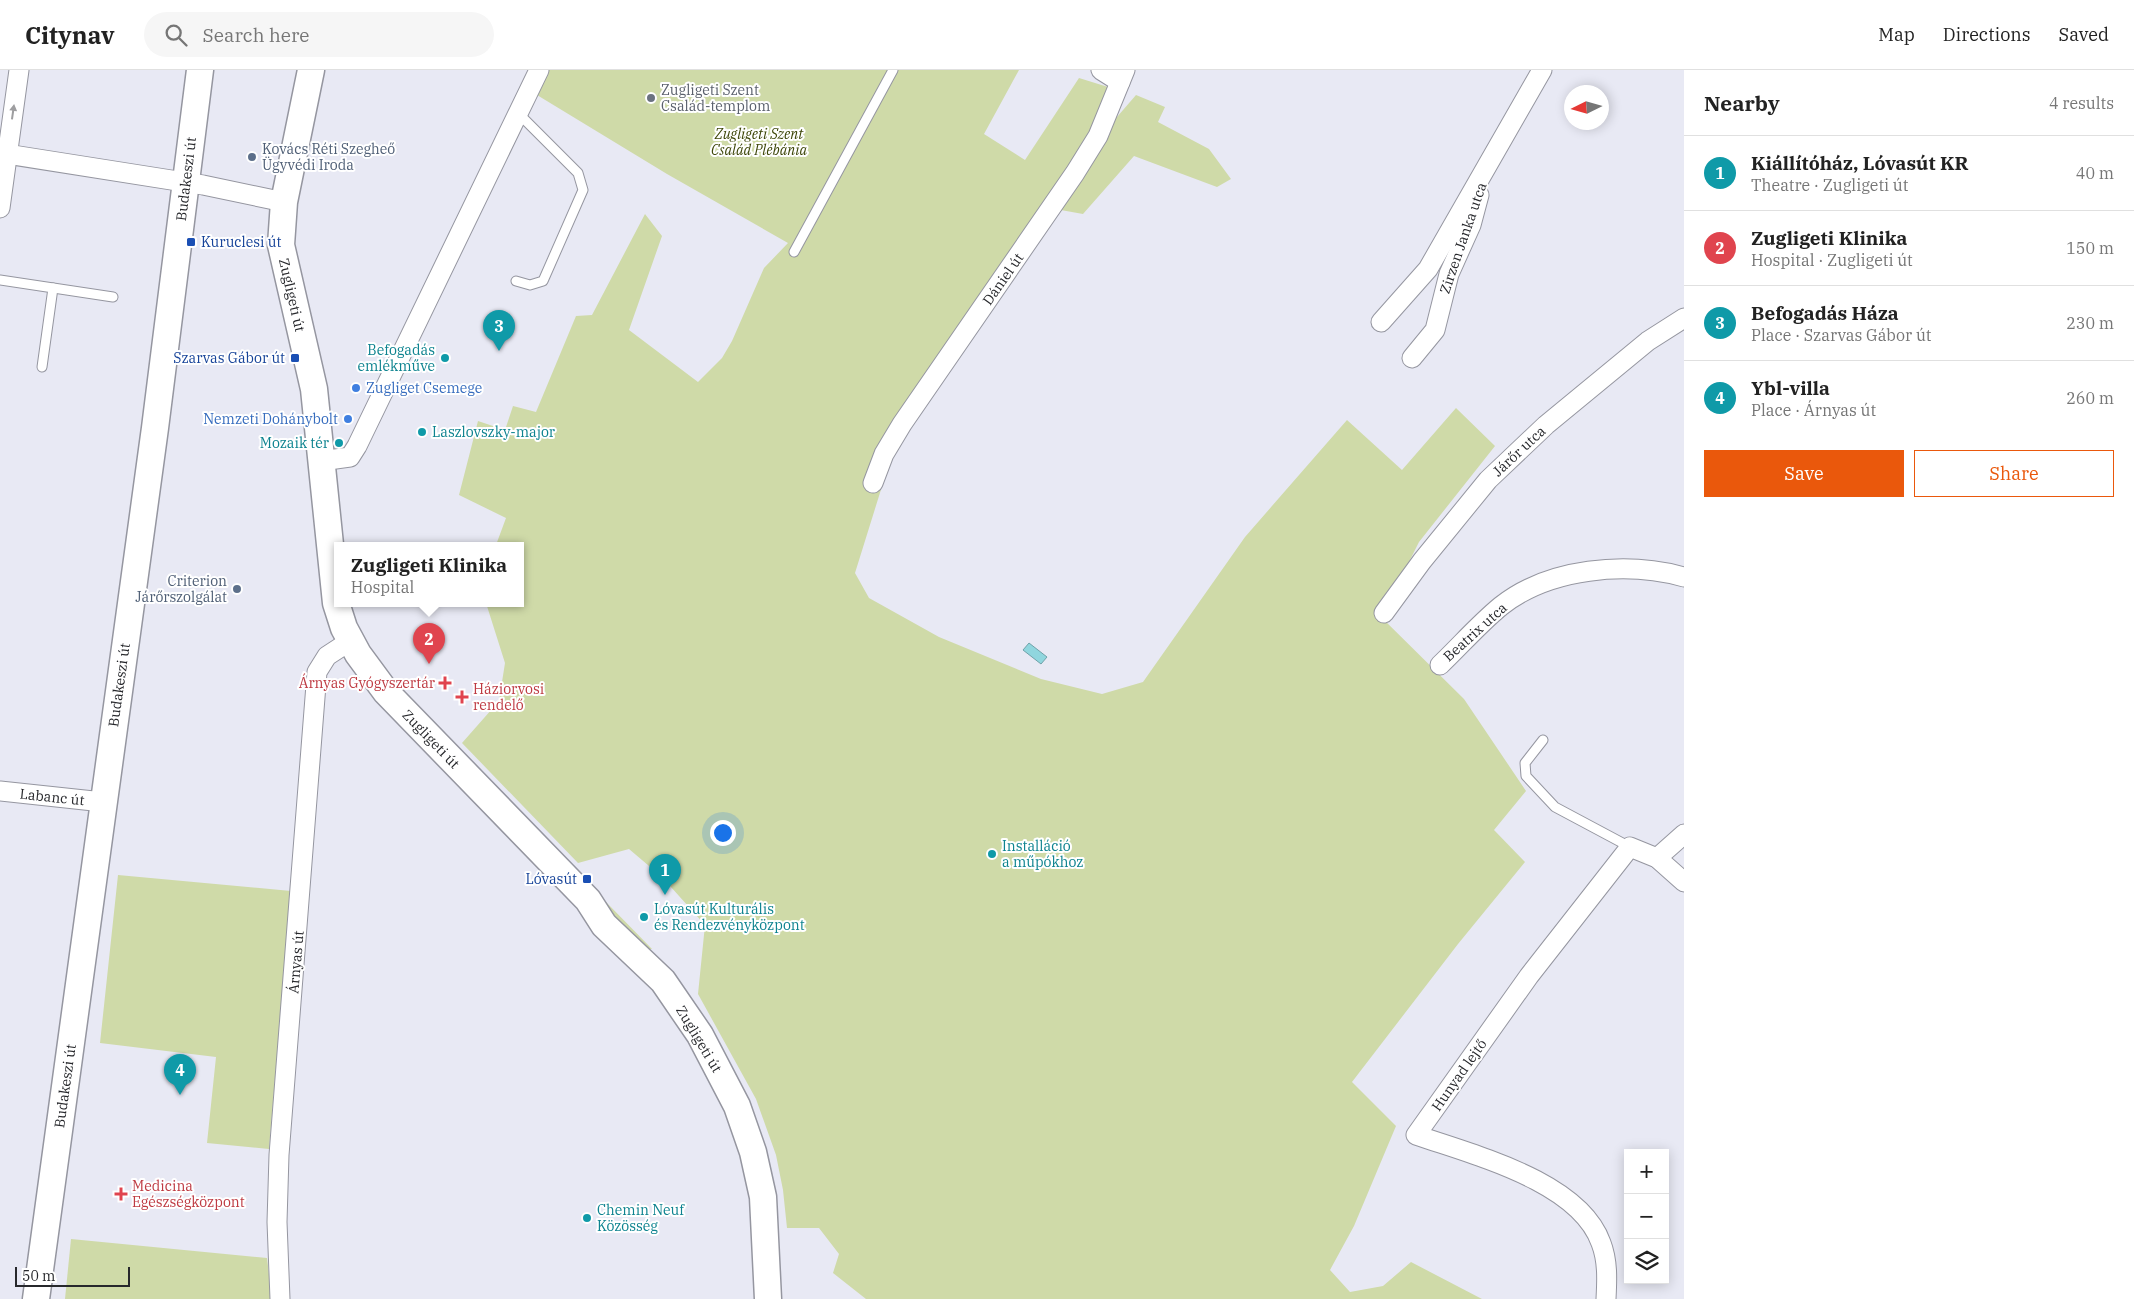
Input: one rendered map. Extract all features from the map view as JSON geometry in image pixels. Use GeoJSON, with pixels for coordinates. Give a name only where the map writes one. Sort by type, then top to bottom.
{"type":"FeatureCollection","features":[{"type":"Feature","properties":{"kind":"street"},"geometry":{"type":"LineString","coordinates":[[0,208],[4,154],[19,70]]}},
{"type":"Feature","properties":{"kind":"street","name":"Budakeszi út"},"geometry":{"type":"LineString","coordinates":[[36,1299],[152,448],[200,70]]}},
{"type":"Feature","properties":{"kind":"street","name":"Zugligeti út"},"geometry":{"type":"LineString","coordinates":[[311,70],[284,202],[281,245],[285,271],[310,369],[318,422],[334,570]]}},
{"type":"Feature","properties":{"kind":"street"},"geometry":{"type":"LineString","coordinates":[[321,461],[350,457],[357,446],[539,70]]}},
{"type":"Feature","properties":{"kind":"street"},"geometry":{"type":"LineString","coordinates":[[1101,70],[1122,76]]}},
{"type":"Feature","properties":{"kind":"street","name":"Zirzen Janka utca"},"geometry":{"type":"LineString","coordinates":[[1381,322],[1428,269],[1542,70]]}},
{"type":"Feature","properties":{"kind":"street","name":"Dániel út"},"geometry":{"type":"LineString","coordinates":[[873,483],[884,454],[902,424],[1044,220],[1093,143],[1122,76]]}},
{"type":"Feature","properties":{"kind":"street"},"geometry":{"type":"LineString","coordinates":[[4,154],[185,183],[284,202]]}},
{"type":"Feature","properties":{"kind":"street","name":"Zirzen Janka utca"},"geometry":{"type":"LineString","coordinates":[[1412,358],[1435,330],[1449,274],[1471,225],[1486,170]]}},
{"type":"Feature","properties":{"kind":"street","name":"Járőr utca"},"geometry":{"type":"LineString","coordinates":[[1384,613],[1422,561],[1488,480],[1546,425],[1648,341],[1684,318]]}},
{"type":"Feature","properties":{"kind":"street","name":"Beatrix utca"},"geometry":{"type":"LineString","coordinates":[[1440,665],[1501,606],[1535,585],[1577,573],[1624,570],[1668,572],[1684,577]]}},
{"type":"Feature","properties":{"kind":"street","name":"Zugligeti út"},"geometry":{"type":"LineString","coordinates":[[337,607],[350,641],[386,692],[588,900],[604,924],[663,981],[700,1035],[737,1106],[753,1152],[763,1197],[768,1299]]}},
{"type":"Feature","properties":{"kind":"street","name":"Árnyas út"},"geometry":{"type":"LineString","coordinates":[[280,1299],[277,1222],[279,1155],[317,672],[327,656],[350,641]]}},
{"type":"Feature","properties":{"kind":"street","name":"Labanc út"},"geometry":{"type":"LineString","coordinates":[[0,791],[103,802]]}},
{"type":"Feature","properties":{"kind":"street"},"geometry":{"type":"LineString","coordinates":[[1657,858],[1684,834]]}},
{"type":"Feature","properties":{"kind":"street"},"geometry":{"type":"LineString","coordinates":[[1630,847],[1657,858],[1684,882]]}},
{"type":"Feature","properties":{"kind":"street","name":"Hunyad lejtő"},"geometry":{"type":"LineString","coordinates":[[1606,1299],[1606,1263],[1601,1242],[1592,1226],[1569,1201],[1544,1184],[1516,1170],[1416,1135],[1529,976],[1630,847]]}},
{"type":"Feature","properties":{"kind":"lane"},"geometry":{"type":"LineString","coordinates":[[794,252],[893,70]]}},
{"type":"Feature","properties":{"kind":"lane"},"geometry":{"type":"LineString","coordinates":[[516,281],[530,285],[544,281],[583,190],[578,173],[518,113]]}},
{"type":"Feature","properties":{"kind":"lane"},"geometry":{"type":"LineString","coordinates":[[0,280],[113,297]]}},
{"type":"Feature","properties":{"kind":"lane"},"geometry":{"type":"LineString","coordinates":[[42,367],[53,288]]}},
{"type":"Feature","properties":{"kind":"lane"},"geometry":{"type":"LineString","coordinates":[[1543,740],[1525,763],[1526,776],[1555,807],[1630,847]]}},
{"type":"Feature","properties":{"kind":"green space","name":"Zugligeti Szent Család Plébánia"},"geometry":{"type":"Polygon","coordinates":[[[549,70],[1019,70],[984,134],[1025,160],[1079,78],[1108,87],[1102,110],[1117,117],[1136,95],[1165,107],[1158,122],[1209,149],[1231,179],[1217,187],[1134,156],[1083,214],[1044,207],[898,435],[855,573],[869,598],[939,637],[1041,679],[1102,694],[1143,682],[1245,537],[1347,420],[1402,470],[1456,408],[1495,446],[1419,542],[1392,596],[1376,612],[1464,699],[1526,791],[1494,830],[1525,862],[1458,944],[1352,1082],[1396,1126],[1354,1226],[1330,1270],[1350,1292],[1383,1286],[1411,1262],[1482,1299],[866,1299],[833,1273],[839,1254],[819,1228],[787,1228],[783,1190],[776,1155],[756,1099],[698,994],[705,925],[662,877],[629,849],[578,863],[462,743],[499,701],[505,663],[487,607],[524,607],[524,542],[497,542],[506,518],[459,495],[478,421],[505,430],[513,406],[536,412],[576,316],[592,315],[645,214],[662,236],[629,330],[698,382],[722,358],[732,341],[764,268],[788,243],[667,174],[537,95],[549,70]]]}},
{"type":"Feature","properties":{"kind":"green space"},"geometry":{"type":"Polygon","coordinates":[[[118,875],[291,891],[269,1149],[207,1143],[216,1057],[100,1043],[118,875]]]}},
{"type":"Feature","properties":{"kind":"green space"},"geometry":{"type":"Polygon","coordinates":[[[605,901],[652,949],[646,949],[610,914],[605,901]]]}},
{"type":"Feature","properties":{"kind":"green space"},"geometry":{"type":"Polygon","coordinates":[[[71,1239],[267,1258],[272,1299],[65,1299],[71,1239]]]}},
{"type":"Feature","properties":{"kind":"water"},"geometry":{"type":"Polygon","coordinates":[[[1029,643],[1047,657],[1041,664],[1023,650],[1029,643]]]}},
{"type":"Feature","properties":{"kind":"place","name":"Zugligeti Szent Család-templom"},"geometry":{"type":"Point","coordinates":[651,98]}},
{"type":"Feature","properties":{"kind":"place","name":"Kovács Réti Szegheő Ügyvédi Iroda"},"geometry":{"type":"Point","coordinates":[252,157]}},
{"type":"Feature","properties":{"kind":"place","name":"Kuruclesi út"},"geometry":{"type":"Point","coordinates":[191,242]}},
{"type":"Feature","properties":{"kind":"place","name":"Befogadás Háza"},"geometry":{"type":"Point","coordinates":[499,351]}},
{"type":"Feature","properties":{"kind":"place","name":"Szarvas Gábor út"},"geometry":{"type":"Point","coordinates":[295,358]}},
{"type":"Feature","properties":{"kind":"place","name":"Befogadás emlékműve"},"geometry":{"type":"Point","coordinates":[445,358]}},
{"type":"Feature","properties":{"kind":"place","name":"Zugliget Csemege"},"geometry":{"type":"Point","coordinates":[356,388]}},
{"type":"Feature","properties":{"kind":"place","name":"Nemzeti Dohánybolt"},"geometry":{"type":"Point","coordinates":[348,419]}},
{"type":"Feature","properties":{"kind":"place","name":"Laszlovszky-major"},"geometry":{"type":"Point","coordinates":[422,432]}},
{"type":"Feature","properties":{"kind":"place","name":"Mozaik tér"},"geometry":{"type":"Point","coordinates":[339,443]}},
{"type":"Feature","properties":{"kind":"place","name":"Criterion Járőrszolgálat"},"geometry":{"type":"Point","coordinates":[237,589]}},
{"type":"Feature","properties":{"kind":"place","name":"Zugligeti Klinika"},"geometry":{"type":"Point","coordinates":[429,664]}},
{"type":"Feature","properties":{"kind":"place","name":"Árnyas Gyógyszertár"},"geometry":{"type":"Point","coordinates":[445,683]}},
{"type":"Feature","properties":{"kind":"place","name":"Háziorvosi rendelő"},"geometry":{"type":"Point","coordinates":[462,697]}},
{"type":"Feature","properties":{"kind":"place","name":"Installáció a műpókhoz"},"geometry":{"type":"Point","coordinates":[992,854]}},
{"type":"Feature","properties":{"kind":"place","name":"Lóvasút"},"geometry":{"type":"Point","coordinates":[587,879]}},
{"type":"Feature","properties":{"kind":"place","name":"Kiállítóház, Lóvasút KR"},"geometry":{"type":"Point","coordinates":[665,895]}},
{"type":"Feature","properties":{"kind":"place","name":"Lóvasút Kulturális és Rendezvényközpont"},"geometry":{"type":"Point","coordinates":[644,917]}},
{"type":"Feature","properties":{"kind":"place","name":"Ybl-villa"},"geometry":{"type":"Point","coordinates":[180,1095]}},
{"type":"Feature","properties":{"kind":"place","name":"Medicina Egészségközpont"},"geometry":{"type":"Point","coordinates":[121,1194]}},
{"type":"Feature","properties":{"kind":"place","name":"Chemin Neuf Közösség"},"geometry":{"type":"Point","coordinates":[587,1218]}}]}
